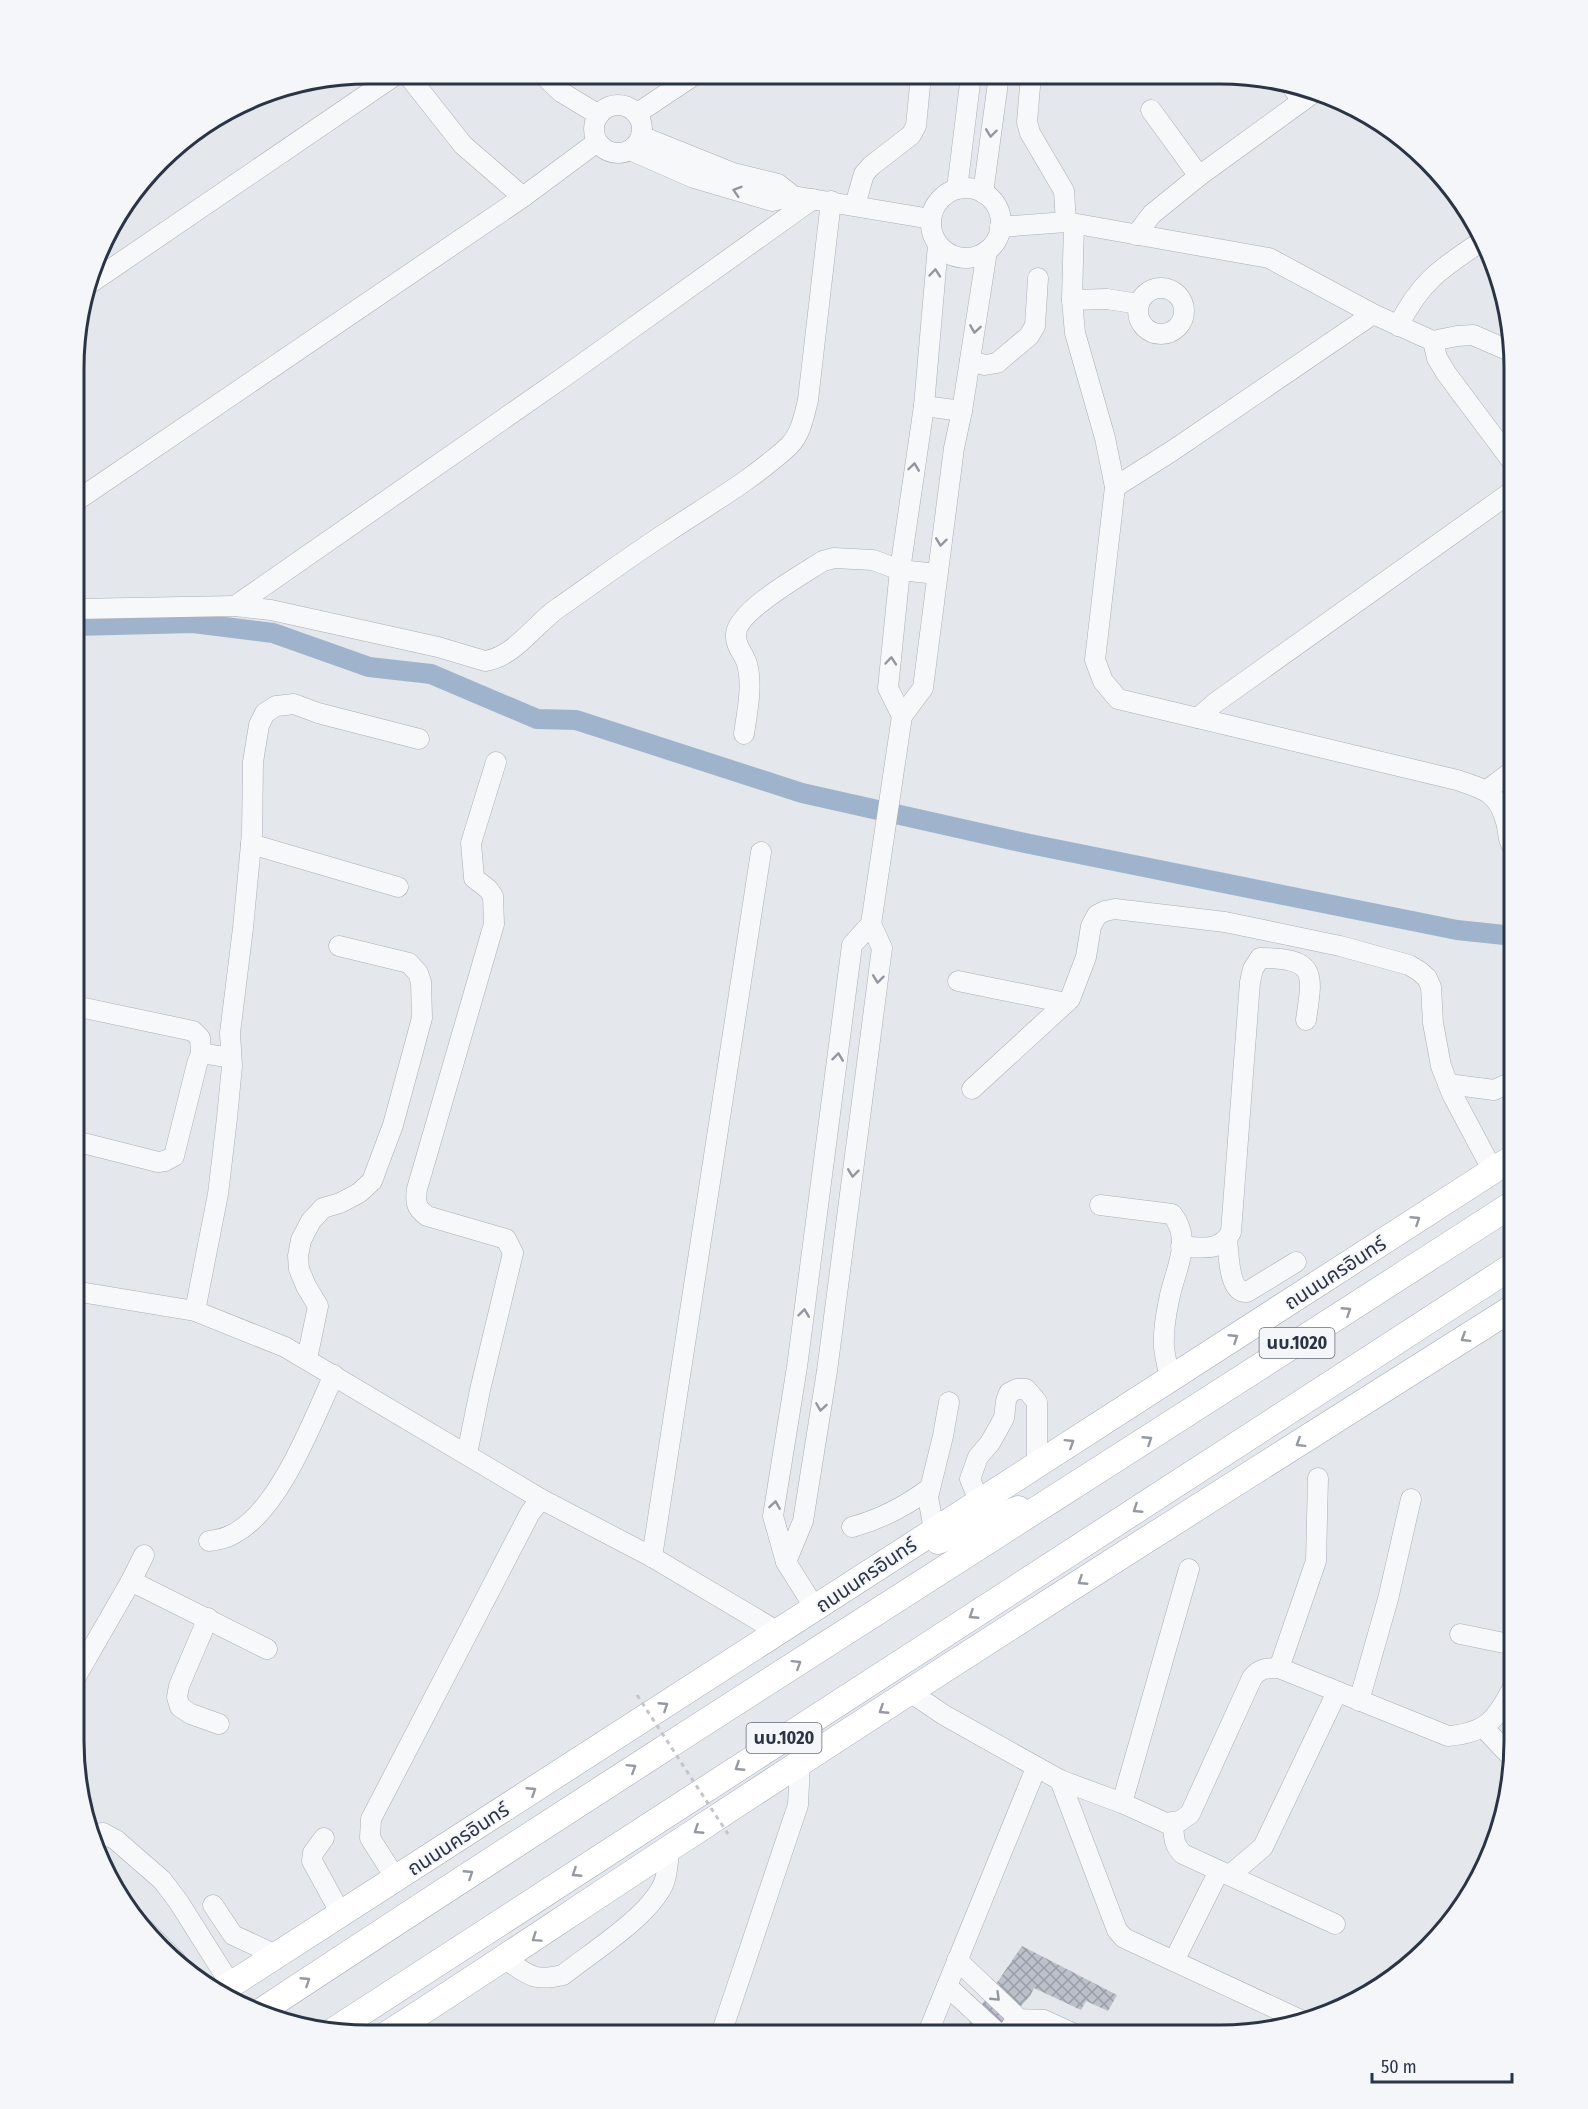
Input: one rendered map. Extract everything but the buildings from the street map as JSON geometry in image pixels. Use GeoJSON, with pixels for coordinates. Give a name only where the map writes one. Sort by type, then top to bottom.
{"type":"FeatureCollection","features":[{"type":"Feature","properties":{"kind":"main road","name":"ถนนนครอินทร์"},"geometry":{"type":"LineString","coordinates":[[227,1988],[816,1610],[880,1565],[1504,1164]]}},
{"type":"Feature","properties":{"kind":"main road","name":"ถนนนครอินทร์"},"geometry":{"type":"LineString","coordinates":[[268,2007],[517,1842],[1081,1483],[1504,1209]]}},
{"type":"Feature","properties":{"kind":"main road","name":"นบ.1020"},"geometry":{"type":"LineString","coordinates":[[344,2024],[1504,1271]]}},
{"type":"Feature","properties":{"kind":"main road","name":"นบ.1020"},"geometry":{"type":"LineString","coordinates":[[402,2025],[1108,1564],[1504,1313]]}},
{"type":"Feature","properties":{"kind":"main road"},"geometry":{"type":"LineString","coordinates":[[1108,1564],[1238,1442]]}},
{"type":"Feature","properties":{"kind":"main road"},"geometry":{"type":"LineString","coordinates":[[880,1565],[1081,1483]]}},
{"type":"Feature","properties":{"kind":"street"},"geometry":{"type":"LineString","coordinates":[[99,277],[382,84]]}},
{"type":"Feature","properties":{"kind":"street"},"geometry":{"type":"LineString","coordinates":[[415,84],[464,145],[523,197]]}},
{"type":"Feature","properties":{"kind":"street"},"geometry":{"type":"LineString","coordinates":[[553,84],[561,92],[598,115]]}},
{"type":"Feature","properties":{"kind":"street"},"geometry":{"type":"LineString","coordinates":[[636,114],[681,84]]}},
{"type":"Feature","properties":{"kind":"street"},"geometry":{"type":"LineString","coordinates":[[855,205],[864,174],[911,135],[916,126],[920,84]]}},
{"type":"Feature","properties":{"kind":"street"},"geometry":{"type":"LineString","coordinates":[[957,189],[970,84]]}},
{"type":"Feature","properties":{"kind":"street"},"geometry":{"type":"LineString","coordinates":[[983,193],[998,84]]}},
{"type":"Feature","properties":{"kind":"street"},"geometry":{"type":"LineString","coordinates":[[1029,84],[1027,122],[1030,133],[1064,191],[1070,223],[1075,333],[1105,438],[1115,487],[1095,660],[1103,681],[1118,699],[1457,780],[1487,790],[1499,803],[1504,816]]}},
{"type":"Feature","properties":{"kind":"street"},"geometry":{"type":"LineString","coordinates":[[1137,235],[1152,214],[1199,176],[1307,98]]}},
{"type":"Feature","properties":{"kind":"street"},"geometry":{"type":"LineString","coordinates":[[615,105],[624,106],[636,114],[642,126],[635,143],[621,153],[611,153],[603,149],[594,133],[594,123],[598,115],[606,108],[615,105]]}},
{"type":"Feature","properties":{"kind":"street"},"geometry":{"type":"LineString","coordinates":[[1151,110],[1199,176]]}},
{"type":"Feature","properties":{"kind":"street"},"geometry":{"type":"LineString","coordinates":[[84,496],[523,197],[597,142]]}},
{"type":"Feature","properties":{"kind":"street"},"geometry":{"type":"LineString","coordinates":[[635,143],[733,173],[778,184],[812,199],[931,219]]}},
{"type":"Feature","properties":{"kind":"street"},"geometry":{"type":"LineString","coordinates":[[957,189],[970,189],[983,193],[994,202],[999,214],[1000,227],[996,240],[987,251],[975,257],[961,258],[948,253],[938,245],[932,232],[931,219],[936,206],[944,196],[957,189]]}},
{"type":"Feature","properties":{"kind":"street"},"geometry":{"type":"LineString","coordinates":[[84,609],[236,606],[271,610],[438,646],[485,661],[493,660],[506,653],[552,612],[752,477],[791,444],[803,424],[807,400],[812,199]]}},
{"type":"Feature","properties":{"kind":"street"},"geometry":{"type":"LineString","coordinates":[[236,606],[571,372],[812,199]]}},
{"type":"Feature","properties":{"kind":"street"},"geometry":{"type":"LineString","coordinates":[[1000,227],[1070,223],[1269,258],[1373,314],[1433,341],[1473,335],[1503,348]]}},
{"type":"Feature","properties":{"kind":"street"},"geometry":{"type":"LineString","coordinates":[[902,716],[888,688],[900,570],[924,406],[938,245]]}},
{"type":"Feature","properties":{"kind":"street"},"geometry":{"type":"LineString","coordinates":[[1398,326],[1412,299],[1429,279],[1476,245]]}},
{"type":"Feature","properties":{"kind":"street"},"geometry":{"type":"LineString","coordinates":[[786,1562],[803,1521],[827,1371],[882,948],[871,924],[902,716],[923,688],[954,448],[987,251]]}},
{"type":"Feature","properties":{"kind":"street"},"geometry":{"type":"LineString","coordinates":[[970,361],[985,365],[997,363],[1029,336],[1035,326],[1038,278]]}},
{"type":"Feature","properties":{"kind":"street"},"geometry":{"type":"LineString","coordinates":[[1072,300],[1107,300],[1139,304]]}},
{"type":"Feature","properties":{"kind":"street"},"geometry":{"type":"LineString","coordinates":[[1115,487],[1172,451],[1373,314]]}},
{"type":"Feature","properties":{"kind":"street"},"geometry":{"type":"LineString","coordinates":[[1433,341],[1437,358],[1446,373],[1504,451]]}},
{"type":"Feature","properties":{"kind":"street"},"geometry":{"type":"LineString","coordinates":[[924,406],[962,411]]}},
{"type":"Feature","properties":{"kind":"street"},"geometry":{"type":"LineString","coordinates":[[1198,718],[1215,703],[1504,497]]}},
{"type":"Feature","properties":{"kind":"street"},"geometry":{"type":"LineString","coordinates":[[744,734],[749,694],[747,663],[736,644],[736,633],[738,623],[767,597],[824,561],[834,558],[873,560],[900,570],[937,574]]}},
{"type":"Feature","properties":{"kind":"street"},"geometry":{"type":"LineString","coordinates":[[195,1311],[218,1194],[227,1118],[231,1058],[230,1033],[251,844],[253,762],[259,725],[265,713],[276,706],[294,704],[318,713],[419,739]]}},
{"type":"Feature","properties":{"kind":"street"},"geometry":{"type":"LineString","coordinates":[[467,1454],[513,1253],[506,1239],[427,1216],[418,1210],[415,1201],[494,924],[493,896],[474,878],[471,843],[496,762]]}},
{"type":"Feature","properties":{"kind":"street"},"geometry":{"type":"LineString","coordinates":[[1487,790],[1504,777]]}},
{"type":"Feature","properties":{"kind":"street"},"geometry":{"type":"LineString","coordinates":[[251,844],[398,887]]}},
{"type":"Feature","properties":{"kind":"street"},"geometry":{"type":"LineString","coordinates":[[652,1557],[761,852]]}},
{"type":"Feature","properties":{"kind":"street"},"geometry":{"type":"LineString","coordinates":[[972,1089],[1066,1003],[1076,988],[1086,957],[1091,926],[1097,915],[1105,910],[1114,909],[1225,922],[1340,946],[1409,965],[1427,978],[1431,987],[1437,1047],[1448,1084],[1504,1164]]}},
{"type":"Feature","properties":{"kind":"street"},"geometry":{"type":"LineString","coordinates":[[816,1610],[786,1562],[773,1516],[797,1367],[852,945],[871,924]]}},
{"type":"Feature","properties":{"kind":"street"},"geometry":{"type":"LineString","coordinates":[[307,1359],[318,1306],[299,1269],[298,1256],[301,1240],[311,1221],[323,1208],[340,1203],[358,1193],[372,1181],[393,1125],[422,1018],[421,982],[418,973],[409,963],[339,946]]}},
{"type":"Feature","properties":{"kind":"street"},"geometry":{"type":"LineString","coordinates":[[1296,1262],[1247,1292],[1242,1292],[1237,1290],[1233,1280],[1227,1239],[1230,1232],[1250,982],[1253,969],[1260,958],[1290,961],[1304,966],[1308,971],[1312,983],[1306,1020]]}},
{"type":"Feature","properties":{"kind":"street"},"geometry":{"type":"LineString","coordinates":[[958,981],[1066,1003]]}},
{"type":"Feature","properties":{"kind":"street"},"geometry":{"type":"LineString","coordinates":[[84,1008],[193,1030],[200,1038],[201,1053],[174,1156],[158,1162],[84,1143]]}},
{"type":"Feature","properties":{"kind":"street"},"geometry":{"type":"LineString","coordinates":[[201,1053],[231,1058]]}},
{"type":"Feature","properties":{"kind":"street"},"geometry":{"type":"LineString","coordinates":[[1448,1084],[1494,1090],[1504,1086]]}},
{"type":"Feature","properties":{"kind":"street"},"geometry":{"type":"LineString","coordinates":[[832,1098],[862,1101]]}},
{"type":"Feature","properties":{"kind":"street"},"geometry":{"type":"LineString","coordinates":[[1101,1205],[1172,1214],[1178,1222],[1182,1260],[1169,1299],[1164,1346],[1170,1379]]}},
{"type":"Feature","properties":{"kind":"street"},"geometry":{"type":"LineString","coordinates":[[1181,1246],[1213,1248],[1227,1239]]}},
{"type":"Feature","properties":{"kind":"street"},"geometry":{"type":"LineString","coordinates":[[84,1293],[195,1311],[285,1347],[541,1499],[652,1557],[780,1633]]}},
{"type":"Feature","properties":{"kind":"street"},"geometry":{"type":"LineString","coordinates":[[797,1367],[827,1371]]}},
{"type":"Feature","properties":{"kind":"street"},"geometry":{"type":"LineString","coordinates":[[209,1541],[237,1533],[267,1505],[292,1465],[334,1375]]}},
{"type":"Feature","properties":{"kind":"street"},"geometry":{"type":"LineString","coordinates":[[979,1501],[969,1479],[978,1457],[990,1443],[1004,1418],[1009,1393],[1017,1389],[1026,1389],[1037,1402],[1037,1465]]}},
{"type":"Feature","properties":{"kind":"street"},"geometry":{"type":"LineString","coordinates":[[934,1530],[928,1497],[944,1436],[949,1402]]}},
{"type":"Feature","properties":{"kind":"street"},"geometry":{"type":"LineString","coordinates":[[782,1461],[812,1467]]}},
{"type":"Feature","properties":{"kind":"street"},"geometry":{"type":"LineString","coordinates":[[1279,1668],[1316,1561],[1318,1478]]}},
{"type":"Feature","properties":{"kind":"street"},"geometry":{"type":"LineString","coordinates":[[852,1527],[885,1516],[910,1503],[930,1488]]}},
{"type":"Feature","properties":{"kind":"street"},"geometry":{"type":"LineString","coordinates":[[396,1879],[370,1838],[371,1819],[530,1513],[541,1499]]}},
{"type":"Feature","properties":{"kind":"street"},"geometry":{"type":"LineString","coordinates":[[1359,1701],[1388,1599],[1411,1499]]}},
{"type":"Feature","properties":{"kind":"street"},"geometry":{"type":"LineString","coordinates":[[84,1663],[144,1555]]}},
{"type":"Feature","properties":{"kind":"street"},"geometry":{"type":"LineString","coordinates":[[1122,1803],[1189,1569]]}},
{"type":"Feature","properties":{"kind":"street"},"geometry":{"type":"LineString","coordinates":[[131,1581],[267,1649]]}},
{"type":"Feature","properties":{"kind":"street"},"geometry":{"type":"LineString","coordinates":[[208,1618],[179,1686],[177,1697],[180,1707],[191,1714],[219,1724]]}},
{"type":"Feature","properties":{"kind":"street"},"geometry":{"type":"LineString","coordinates":[[1460,1634],[1504,1643]]}},
{"type":"Feature","properties":{"kind":"street"},"geometry":{"type":"LineString","coordinates":[[910,1692],[944,1715],[1036,1768],[1166,1823],[1180,1821],[1190,1814],[1252,1678],[1263,1669],[1279,1668],[1448,1736],[1467,1734],[1484,1728],[1504,1703]]}},
{"type":"Feature","properties":{"kind":"street"},"geometry":{"type":"LineString","coordinates":[[1174,1961],[1225,1873],[1263,1847],[1337,1692]]}},
{"type":"Feature","properties":{"kind":"street"},"geometry":{"type":"LineString","coordinates":[[1484,1728],[1504,1749]]}},
{"type":"Feature","properties":{"kind":"street"},"geometry":{"type":"LineString","coordinates":[[724,2025],[798,1805],[800,1764]]}},
{"type":"Feature","properties":{"kind":"street"},"geometry":{"type":"LineString","coordinates":[[931,2025],[1036,1768]]}},
{"type":"Feature","properties":{"kind":"street"},"geometry":{"type":"LineString","coordinates":[[1060,1780],[1117,1930],[1124,1938],[1291,2016]]}},
{"type":"Feature","properties":{"kind":"street"},"geometry":{"type":"LineString","coordinates":[[1173,1823],[1174,1841],[1180,1852],[1335,1924]]}},
{"type":"Feature","properties":{"kind":"street"},"geometry":{"type":"LineString","coordinates":[[100,1834],[116,1840],[162,1880],[178,1901],[223,1985]]}},
{"type":"Feature","properties":{"kind":"street"},"geometry":{"type":"LineString","coordinates":[[324,1838],[313,1853],[312,1861],[341,1914]]}},
{"type":"Feature","properties":{"kind":"street"},"geometry":{"type":"LineString","coordinates":[[505,1959],[534,1978],[563,1975],[640,1915],[654,1901],[665,1883],[669,1849]]}},
{"type":"Feature","properties":{"kind":"street"},"geometry":{"type":"LineString","coordinates":[[213,1905],[233,1935],[276,1955]]}},
{"type":"Feature","properties":{"kind":"street"},"geometry":{"type":"LineString","coordinates":[[957,1960],[1015,2015],[1012,2025]]}},
{"type":"Feature","properties":{"kind":"street"},"geometry":{"type":"LineString","coordinates":[[947,1986],[989,2025]]}},
{"type":"Feature","properties":{"kind":"street"},"geometry":{"type":"LineString","coordinates":[[1015,2019],[1044,2020],[1055,2025]]}},
{"type":"Feature","properties":{"kind":"path"},"geometry":{"type":"LineString","coordinates":[[637,1695],[728,1834]]}},
{"type":"Feature","properties":{"kind":"waterway"},"geometry":{"type":"LineString","coordinates":[[84,626],[193,623],[273,633],[369,667],[431,674],[537,719],[576,720],[802,793],[1025,843],[1457,930],[1504,935]]}}]}
